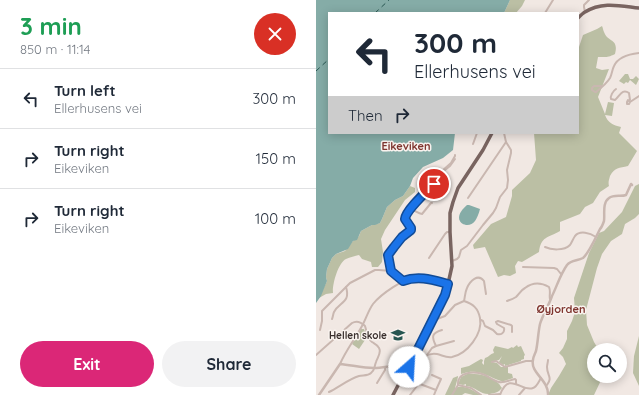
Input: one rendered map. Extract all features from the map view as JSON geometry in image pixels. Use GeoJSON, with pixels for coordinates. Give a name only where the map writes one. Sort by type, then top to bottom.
{"type":"FeatureCollection","features":[{"type":"Feature","properties":{"kind":"main road"},"geometry":{"type":"LineString","coordinates":[[579,17],[585,12],[600,6],[607,5],[639,8]]}},
{"type":"Feature","properties":{"kind":"main road"},"geometry":{"type":"LineString","coordinates":[[393,395],[445,295],[452,261],[450,213],[455,197],[464,179],[491,134]]}},
{"type":"Feature","properties":{"kind":"street"},"geometry":{"type":"LineString","coordinates":[[546,12],[553,0]]}},
{"type":"Feature","properties":{"kind":"street"},"geometry":{"type":"LineString","coordinates":[[585,12],[584,5],[589,0]]}},
{"type":"Feature","properties":{"kind":"street"},"geometry":{"type":"LineString","coordinates":[[601,86],[609,80],[613,66],[617,61],[627,56],[639,53]]}},
{"type":"Feature","properties":{"kind":"street"},"geometry":{"type":"LineString","coordinates":[[616,89],[613,91],[611,99],[615,100],[624,91],[628,93],[630,101],[639,96]]}},
{"type":"Feature","properties":{"kind":"street"},"geometry":{"type":"LineString","coordinates":[[473,144],[477,134]]}},
{"type":"Feature","properties":{"kind":"street"},"geometry":{"type":"LineString","coordinates":[[452,261],[458,259],[461,250],[467,246],[495,211],[500,198],[507,188],[507,170],[511,153],[504,134]]}},
{"type":"Feature","properties":{"kind":"street"},"geometry":{"type":"LineString","coordinates":[[468,198],[506,142]]}},
{"type":"Feature","properties":{"kind":"street"},"geometry":{"type":"LineString","coordinates":[[391,271],[388,255],[402,237],[411,230],[405,218],[406,215],[437,181],[442,171],[451,163],[455,155]]}},
{"type":"Feature","properties":{"kind":"street"},"geometry":{"type":"LineString","coordinates":[[442,171],[450,166],[455,159]]}},
{"type":"Feature","properties":{"kind":"street"},"geometry":{"type":"LineString","coordinates":[[548,395],[546,385],[536,371],[532,361],[536,352],[540,323],[561,274],[569,262],[582,258],[586,255],[596,237],[604,222],[606,201],[608,198],[612,196],[626,195],[631,184],[632,185]]}},
{"type":"Feature","properties":{"kind":"street"},"geometry":{"type":"LineString","coordinates":[[410,209],[422,214],[432,203]]}},
{"type":"Feature","properties":{"kind":"street"},"geometry":{"type":"LineString","coordinates":[[429,258],[445,234],[450,232]]}},
{"type":"Feature","properties":{"kind":"street"},"geometry":{"type":"LineString","coordinates":[[545,247],[566,248],[575,235],[581,233],[587,233],[596,237]]}},
{"type":"Feature","properties":{"kind":"street"},"geometry":{"type":"LineString","coordinates":[[523,267],[554,268],[561,274]]}},
{"type":"Feature","properties":{"kind":"street"},"geometry":{"type":"LineString","coordinates":[[320,330],[322,311],[350,283],[375,270],[391,271],[403,281]]}},
{"type":"Feature","properties":{"kind":"street"},"geometry":{"type":"LineString","coordinates":[[464,301],[467,287],[470,282],[478,277],[482,278],[484,281],[486,294]]}},
{"type":"Feature","properties":{"kind":"street"},"geometry":{"type":"LineString","coordinates":[[320,395],[363,325],[373,305],[380,296],[403,281],[412,278],[425,278],[448,284]]}},
{"type":"Feature","properties":{"kind":"street"},"geometry":{"type":"LineString","coordinates":[[507,301],[516,297],[525,288],[536,283],[549,287],[551,292],[549,297],[551,299]]}},
{"type":"Feature","properties":{"kind":"street"},"geometry":{"type":"LineString","coordinates":[[332,319],[334,312],[347,298],[348,292],[346,288]]}},
{"type":"Feature","properties":{"kind":"street"},"geometry":{"type":"LineString","coordinates":[[431,324],[434,324],[437,319],[445,316],[455,305],[464,301],[474,306],[485,326],[497,334],[502,334],[504,332],[504,328],[497,324],[496,322],[498,321],[511,325],[512,332]]}},
{"type":"Feature","properties":{"kind":"street"},"geometry":{"type":"LineString","coordinates":[[340,364],[367,368],[396,366],[411,368],[427,356],[438,354],[448,358],[456,356],[469,346],[475,339],[480,328],[481,320]]}},
{"type":"Feature","properties":{"kind":"street"},"geometry":{"type":"LineString","coordinates":[[316,355],[352,323],[359,322],[365,326],[368,338],[380,349],[375,368],[371,374],[368,376],[360,376],[355,378],[329,392]]}},
{"type":"Feature","properties":{"kind":"street"},"geometry":{"type":"LineString","coordinates":[[436,346],[433,336],[435,332],[442,330]]}},
{"type":"Feature","properties":{"kind":"street"},"geometry":{"type":"LineString","coordinates":[[427,356],[432,348],[454,341]]}},
{"type":"Feature","properties":{"kind":"street"},"geometry":{"type":"LineString","coordinates":[[546,385],[549,383],[550,378],[547,368],[548,360]]}},
{"type":"Feature","properties":{"kind":"street"},"geometry":{"type":"LineString","coordinates":[[492,362],[496,361],[505,367],[526,361],[532,361]]}},
{"type":"Feature","properties":{"kind":"street"},"geometry":{"type":"LineString","coordinates":[[377,383],[385,370],[385,367]]}},
{"type":"Feature","properties":{"kind":"street"},"geometry":{"type":"LineString","coordinates":[[452,395],[458,385],[459,377],[463,374],[475,372],[483,374],[499,382],[506,382],[515,379],[516,384]]}},
{"type":"Feature","properties":{"kind":"street"},"geometry":{"type":"LineString","coordinates":[[432,375],[441,379],[434,395]]}},
{"type":"Feature","properties":{"kind":"street"},"geometry":{"type":"LineString","coordinates":[[489,395],[500,394],[508,384],[511,383],[525,388],[534,388],[541,378]]}},
{"type":"Feature","properties":{"kind":"street"},"geometry":{"type":"LineString","coordinates":[[410,395],[420,384],[436,390]]}},
{"type":"Feature","properties":{"kind":"street"},"geometry":{"type":"LineString","coordinates":[[458,385],[471,388],[481,395]]}},
{"type":"Feature","properties":{"kind":"street"},"geometry":{"type":"LineString","coordinates":[[519,395],[525,388]]}},
{"type":"Feature","properties":{"kind":"green space"},"geometry":{"type":"Polygon","coordinates":[[[510,0],[525,0],[517,12],[504,12],[510,0]]]}},
{"type":"Feature","properties":{"kind":"green space"},"geometry":{"type":"Polygon","coordinates":[[[602,26],[608,38],[616,45],[615,54],[606,57],[598,57],[596,68],[602,70],[609,69],[598,97],[605,114],[608,102],[614,103],[612,116],[605,115],[606,118],[611,123],[621,127],[619,133],[637,151],[628,166],[618,168],[612,173],[609,180],[609,186],[600,192],[593,203],[585,207],[580,214],[560,222],[560,231],[543,240],[539,252],[522,262],[518,261],[515,266],[516,273],[510,276],[504,275],[498,277],[485,247],[474,249],[473,245],[491,224],[506,217],[512,196],[512,190],[530,173],[536,160],[534,134],[579,134],[579,47],[583,35],[602,26]]]}},
{"type":"Feature","properties":{"kind":"green space"},"geometry":{"type":"Polygon","coordinates":[[[625,74],[628,74],[630,79],[633,79],[636,76],[639,79],[636,85],[630,80],[628,83],[626,82],[624,84],[619,81],[625,74]]]}},
{"type":"Feature","properties":{"kind":"green space"},"geometry":{"type":"Polygon","coordinates":[[[639,184],[639,214],[625,224],[622,234],[611,241],[602,254],[586,310],[587,325],[595,343],[587,343],[587,383],[600,383],[594,395],[548,395],[566,364],[563,357],[559,353],[567,339],[567,331],[575,312],[574,298],[589,253],[599,233],[604,231],[622,212],[635,186],[639,184]]]}},
{"type":"Feature","properties":{"kind":"green space"},"geometry":{"type":"Polygon","coordinates":[[[410,186],[415,188],[415,192],[405,200],[385,230],[381,239],[383,252],[382,262],[378,267],[372,267],[371,262],[362,259],[359,255],[346,259],[340,265],[336,274],[333,285],[333,293],[326,294],[319,298],[327,281],[327,269],[332,258],[336,254],[345,251],[359,236],[361,231],[372,225],[380,223],[387,207],[395,200],[403,196],[410,186]]]}},
{"type":"Feature","properties":{"kind":"green space"},"geometry":{"type":"Polygon","coordinates":[[[361,329],[364,329],[367,337],[359,349],[352,344],[361,329]]]}},
{"type":"Feature","properties":{"kind":"green space"},"geometry":{"type":"Polygon","coordinates":[[[639,336],[639,386],[633,373],[634,356],[639,336]]]}},
{"type":"Feature","properties":{"kind":"green space"},"geometry":{"type":"Polygon","coordinates":[[[517,345],[518,347],[521,346],[525,355],[524,359],[505,366],[505,364],[503,365],[499,362],[502,356],[499,360],[492,362],[497,363],[501,367],[508,367],[508,373],[512,374],[513,378],[501,381],[478,372],[461,374],[461,368],[469,366],[481,359],[483,360],[482,363],[484,365],[485,358],[494,353],[493,350],[495,346],[508,349],[517,345]]]}},
{"type":"Feature","properties":{"kind":"green space"},"geometry":{"type":"Polygon","coordinates":[[[467,374],[488,377],[499,384],[502,388],[497,392],[487,394],[466,386],[466,384],[459,384],[461,377],[467,374]]]}},
{"type":"Feature","properties":{"kind":"green space"},"geometry":{"type":"Polygon","coordinates":[[[458,376],[455,388],[465,387],[480,395],[465,393],[462,395],[445,395],[453,378],[458,376]]]}},
{"type":"Feature","properties":{"kind":"water"},"geometry":{"type":"Polygon","coordinates":[[[316,0],[510,0],[504,12],[328,12],[328,134],[455,134],[453,150],[443,158],[423,167],[413,178],[410,186],[403,196],[395,200],[387,207],[380,223],[372,225],[361,231],[357,240],[353,241],[348,249],[336,254],[332,258],[327,269],[327,281],[321,296],[316,303],[316,0]]]}},
{"type":"Feature","properties":{"kind":"water"},"geometry":{"type":"Polygon","coordinates":[[[467,205],[480,209],[475,221],[472,224],[464,225],[459,220],[459,216],[467,205]]]}},
{"type":"Feature","properties":{"kind":"ferry route"},"geometry":{"type":"LineString","coordinates":[[376,12],[389,0]]}},
{"type":"Feature","properties":{"kind":"ferry route"},"geometry":{"type":"LineString","coordinates":[[316,71],[328,60]]}},
{"type":"Feature","properties":{"kind":"place","name":"Hellen skole"},"geometry":{"type":"Point","coordinates":[398,335]}},
{"type":"Feature","properties":{"kind":"district","name":"Eikeviken"},"geometry":{"type":"Point","coordinates":[406,146]}},
{"type":"Feature","properties":{"kind":"district","name":"Øyjorden"},"geometry":{"type":"Point","coordinates":[561,309]}},
{"type":"Feature","properties":{"kind":"route"},"geometry":{"type":"LineString","coordinates":[[409,367],[445,295],[448,284],[425,278],[412,278],[403,281],[391,271],[388,255],[402,237],[411,230],[405,216],[434,184]]}}]}
